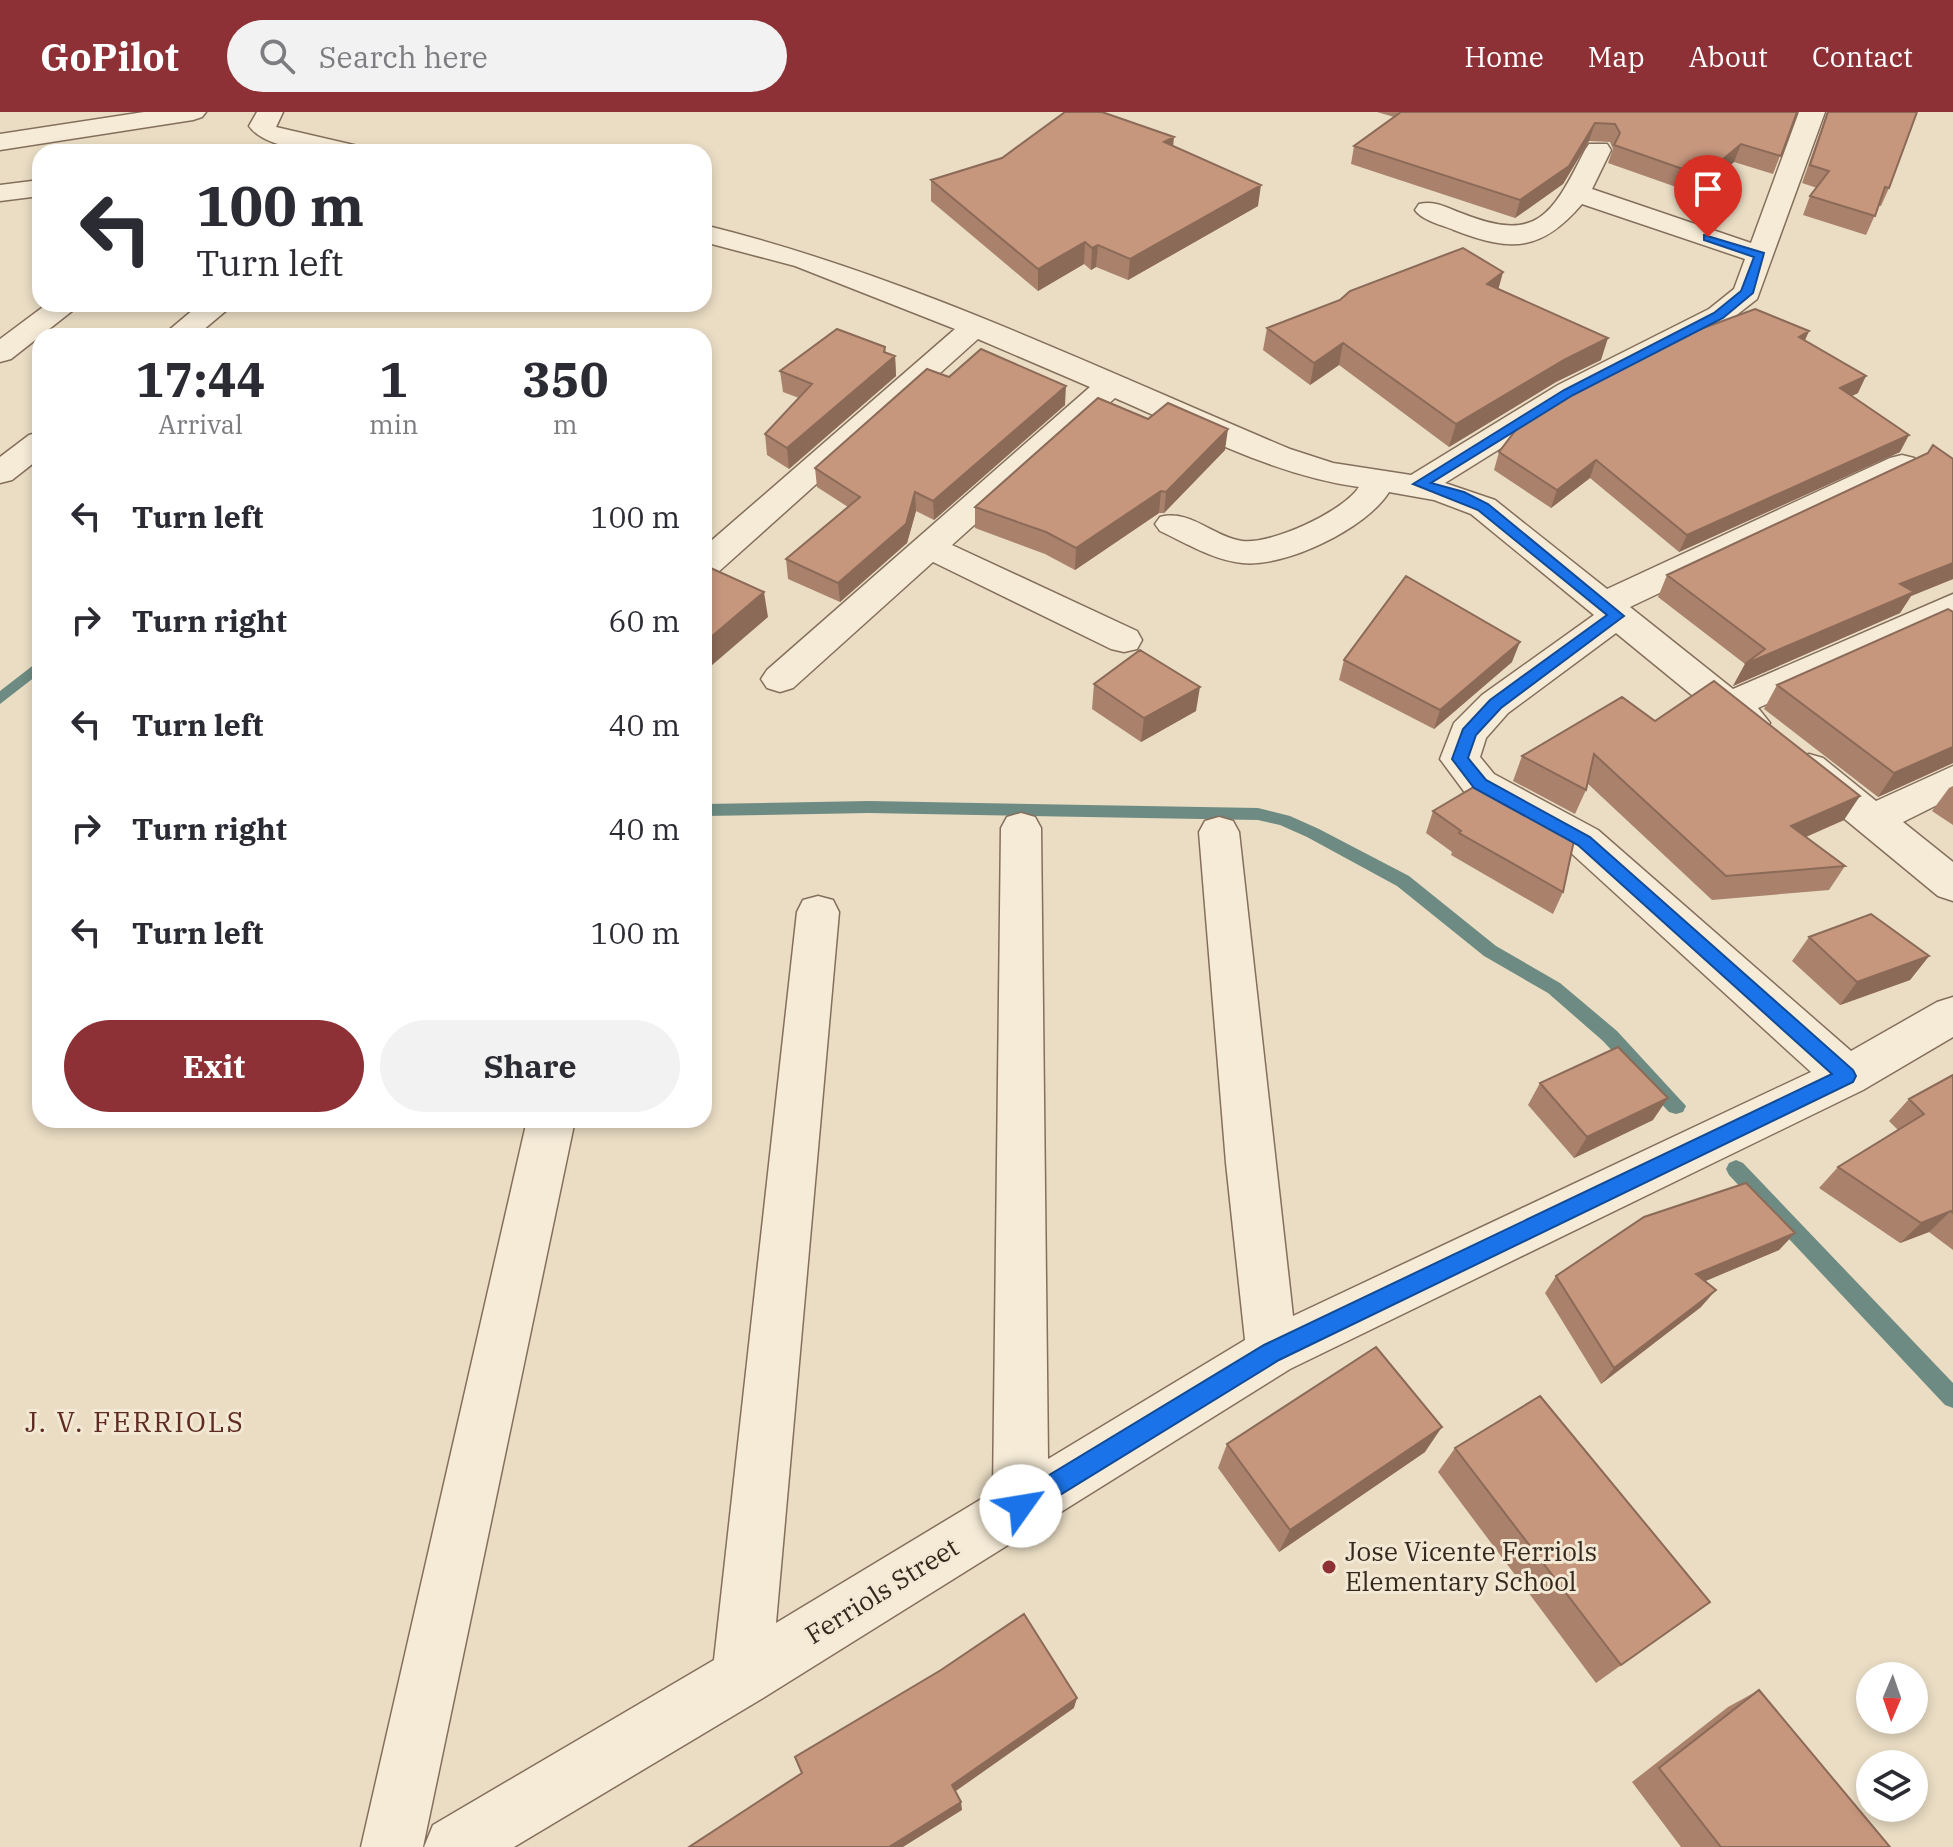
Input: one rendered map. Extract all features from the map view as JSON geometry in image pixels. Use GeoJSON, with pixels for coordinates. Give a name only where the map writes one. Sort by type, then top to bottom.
{"type":"FeatureCollection","features":[{"type":"Feature","properties":{"kind":"street"},"geometry":{"type":"LineString","coordinates":[[0,142],[193,112]]}},
{"type":"Feature","properties":{"kind":"street"},"geometry":{"type":"LineString","coordinates":[[270,112],[262,126],[274,144]]}},
{"type":"Feature","properties":{"kind":"street"},"geometry":{"type":"LineString","coordinates":[[1420,484],[1569,392],[1719,315],[1747,293],[1812,112]]}},
{"type":"Feature","properties":{"kind":"street"},"geometry":{"type":"LineString","coordinates":[[1429,210],[1495,235],[1517,235],[1545,228],[1577,193],[1598,150]]}},
{"type":"Feature","properties":{"kind":"street"},"geometry":{"type":"LineString","coordinates":[[0,193],[32,189]]}},
{"type":"Feature","properties":{"kind":"street"},"geometry":{"type":"LineString","coordinates":[[1577,193],[1760,255]]}},
{"type":"Feature","properties":{"kind":"street"},"geometry":{"type":"LineString","coordinates":[[712,235],[805,260],[899,294],[1278,456],[1328,472],[1420,484],[1459,495],[1483,507],[1729,706],[1875,819],[1953,885]]}},
{"type":"Feature","properties":{"kind":"street"},"geometry":{"type":"LineString","coordinates":[[34,328],[55,312]]}},
{"type":"Feature","properties":{"kind":"street"},"geometry":{"type":"LineString","coordinates":[[188,328],[208,312]]}},
{"type":"Feature","properties":{"kind":"street"},"geometry":{"type":"LineString","coordinates":[[712,559],[974,327]]}},
{"type":"Feature","properties":{"kind":"street"},"geometry":{"type":"LineString","coordinates":[[0,353],[32,329]]}},
{"type":"Feature","properties":{"kind":"street"},"geometry":{"type":"LineString","coordinates":[[780,679],[1111,385]]}},
{"type":"Feature","properties":{"kind":"street"},"geometry":{"type":"LineString","coordinates":[[0,473],[32,448]]}},
{"type":"Feature","properties":{"kind":"street"},"geometry":{"type":"LineString","coordinates":[[1847,1076],[1584,841],[1480,784],[1460,759],[1468,733],[1495,704],[1610,610],[1902,465]]}},
{"type":"Feature","properties":{"kind":"street"},"geometry":{"type":"LineString","coordinates":[[1172,524],[1229,549],[1253,553],[1276,548],[1351,513],[1369,498],[1379,480]]}},
{"type":"Feature","properties":{"kind":"street"},"geometry":{"type":"LineString","coordinates":[[929,547],[1124,640]]}},
{"type":"Feature","properties":{"kind":"street"},"geometry":{"type":"LineString","coordinates":[[1729,706],[1953,606]]}},
{"type":"Feature","properties":{"kind":"street"},"geometry":{"type":"LineString","coordinates":[[1875,819],[1953,780]]}},
{"type":"Feature","properties":{"kind":"street"},"geometry":{"type":"LineString","coordinates":[[1021,828],[1021,1506]]}},
{"type":"Feature","properties":{"kind":"street"},"geometry":{"type":"LineString","coordinates":[[1219,832],[1250,1163],[1272,1352]]}},
{"type":"Feature","properties":{"kind":"street"},"geometry":{"type":"LineString","coordinates":[[742,1677],[818,912]]}},
{"type":"Feature","properties":{"kind":"street","name":"Ferriols Street"},"geometry":{"type":"LineString","coordinates":[[455,1847],[742,1677],[1272,1352],[1847,1076],[1953,1015]]}},
{"type":"Feature","properties":{"kind":"street"},"geometry":{"type":"LineString","coordinates":[[392,1847],[549,1128]]}},
{"type":"Feature","properties":{"kind":"building"},"geometry":{"type":"Polygon","coordinates":[[[1065,112],[1102,112],[1174,137],[1164,142],[1261,185],[1130,259],[1098,245],[1092,248],[1085,242],[1038,269],[931,180],[1002,158],[1065,112]]]}},
{"type":"Feature","properties":{"kind":"building"},"geometry":{"type":"Polygon","coordinates":[[[1401,112],[1797,112],[1781,156],[1741,144],[1703,176],[1614,145],[1620,133],[1615,124],[1595,123],[1569,166],[1520,200],[1354,146],[1401,112]]]}},
{"type":"Feature","properties":{"kind":"building"},"geometry":{"type":"Polygon","coordinates":[[[1828,112],[1917,112],[1889,188],[1885,187],[1875,216],[1810,196],[1829,171],[1810,165],[1828,112]]]}},
{"type":"Feature","properties":{"kind":"building"},"geometry":{"type":"Polygon","coordinates":[[[1463,248],[1503,272],[1487,284],[1608,338],[1564,360],[1456,424],[1343,343],[1314,363],[1267,328],[1340,300],[1350,291],[1463,248]]]}},
{"type":"Feature","properties":{"kind":"building"},"geometry":{"type":"Polygon","coordinates":[[[1755,309],[1809,331],[1799,337],[1866,376],[1840,388],[1909,435],[1687,535],[1596,460],[1557,490],[1499,452],[1518,427],[1588,384],[1679,337],[1755,309]]]}},
{"type":"Feature","properties":{"kind":"building"},"geometry":{"type":"Polygon","coordinates":[[[837,329],[885,347],[884,352],[895,356],[787,448],[765,434],[812,384],[780,371],[837,329]]]}},
{"type":"Feature","properties":{"kind":"building"},"geometry":{"type":"Polygon","coordinates":[[[981,349],[1066,386],[933,501],[915,492],[906,524],[838,583],[786,559],[860,497],[815,468],[927,369],[949,377],[981,349]]]}},
{"type":"Feature","properties":{"kind":"building"},"geometry":{"type":"Polygon","coordinates":[[[1098,398],[1148,419],[1168,403],[1228,429],[1166,492],[1161,491],[1076,548],[1046,532],[975,507],[1098,398]]]}},
{"type":"Feature","properties":{"kind":"building"},"geometry":{"type":"Polygon","coordinates":[[[1933,445],[1953,459],[1953,563],[1900,584],[1914,592],[1745,664],[1765,649],[1667,575],[1928,453],[1933,445]]]}},
{"type":"Feature","properties":{"kind":"building"},"geometry":{"type":"Polygon","coordinates":[[[712,569],[764,592],[712,636],[712,569]]]}},
{"type":"Feature","properties":{"kind":"building"},"geometry":{"type":"Polygon","coordinates":[[[1406,576],[1520,642],[1440,710],[1344,660],[1406,576]]]}},
{"type":"Feature","properties":{"kind":"building"},"geometry":{"type":"Polygon","coordinates":[[[1948,609],[1953,612],[1953,747],[1894,773],[1777,685],[1948,609]]]}},
{"type":"Feature","properties":{"kind":"building"},"geometry":{"type":"Polygon","coordinates":[[[1140,650],[1200,687],[1144,718],[1094,684],[1140,650]]]}},
{"type":"Feature","properties":{"kind":"building"},"geometry":{"type":"Polygon","coordinates":[[[1714,681],[1860,796],[1791,826],[1845,866],[1726,876],[1594,754],[1586,790],[1522,756],[1622,697],[1655,721],[1714,681]]]}},
{"type":"Feature","properties":{"kind":"building"},"geometry":{"type":"Polygon","coordinates":[[[1484,781],[1576,831],[1563,892],[1459,833],[1461,831],[1433,811],[1484,781]]]}},
{"type":"Feature","properties":{"kind":"building"},"geometry":{"type":"Polygon","coordinates":[[[1871,914],[1929,956],[1857,982],[1809,937],[1871,914]]]}},
{"type":"Feature","properties":{"kind":"building"},"geometry":{"type":"Polygon","coordinates":[[[1618,1047],[1668,1098],[1587,1137],[1540,1083],[1618,1047]]]}},
{"type":"Feature","properties":{"kind":"building"},"geometry":{"type":"Polygon","coordinates":[[[1953,1075],[1953,1213],[1951,1211],[1921,1223],[1838,1167],[1924,1114],[1909,1099],[1953,1075]]]}},
{"type":"Feature","properties":{"kind":"building"},"geometry":{"type":"Polygon","coordinates":[[[1746,1183],[1795,1233],[1696,1274],[1716,1290],[1614,1368],[1556,1276],[1644,1217],[1746,1183]]]}},
{"type":"Feature","properties":{"kind":"building"},"geometry":{"type":"Polygon","coordinates":[[[1376,1347],[1442,1427],[1290,1530],[1227,1444],[1376,1347]]]}},
{"type":"Feature","properties":{"kind":"building"},"geometry":{"type":"Polygon","coordinates":[[[1540,1396],[1710,1602],[1621,1665],[1455,1448],[1540,1396]]]}},
{"type":"Feature","properties":{"kind":"building"},"geometry":{"type":"Polygon","coordinates":[[[1024,1614],[1077,1698],[952,1785],[961,1802],[889,1847],[689,1847],[802,1773],[795,1757],[941,1670],[1024,1614]]]}},
{"type":"Feature","properties":{"kind":"building"},"geometry":{"type":"Polygon","coordinates":[[[1759,1690],[1856,1806],[1856,1822],[1869,1822],[1890,1847],[1721,1847],[1659,1768],[1759,1690]]]}},
{"type":"Feature","properties":{"kind":"waterway"},"geometry":{"type":"LineString","coordinates":[[0,699],[32,672]]}},
{"type":"Feature","properties":{"kind":"waterway"},"geometry":{"type":"LineString","coordinates":[[712,810],[869,807],[1258,814],[1284,820],[1403,881],[1490,951],[1554,988],[1610,1036],[1676,1106]]}},
{"type":"Feature","properties":{"kind":"waterway"},"geometry":{"type":"LineString","coordinates":[[1736,1169],[1953,1398]]}},
{"type":"Feature","properties":{"kind":"place","name":"Jose Vicente Ferriols Elementary School"},"geometry":{"type":"Point","coordinates":[1329,1567]}},
{"type":"Feature","properties":{"kind":"district","name":"J. V. FERRIOLS"},"geometry":{"type":"Point","coordinates":[135,1422]}},
{"type":"Feature","properties":{"kind":"route"},"geometry":{"type":"LineString","coordinates":[[1021,1506],[1272,1352],[1847,1076],[1584,841],[1480,784],[1460,759],[1468,733],[1495,704],[1616,616],[1483,507],[1459,495],[1420,484],[1569,392],[1719,315],[1747,293],[1760,255],[1708,237]]}}]}
